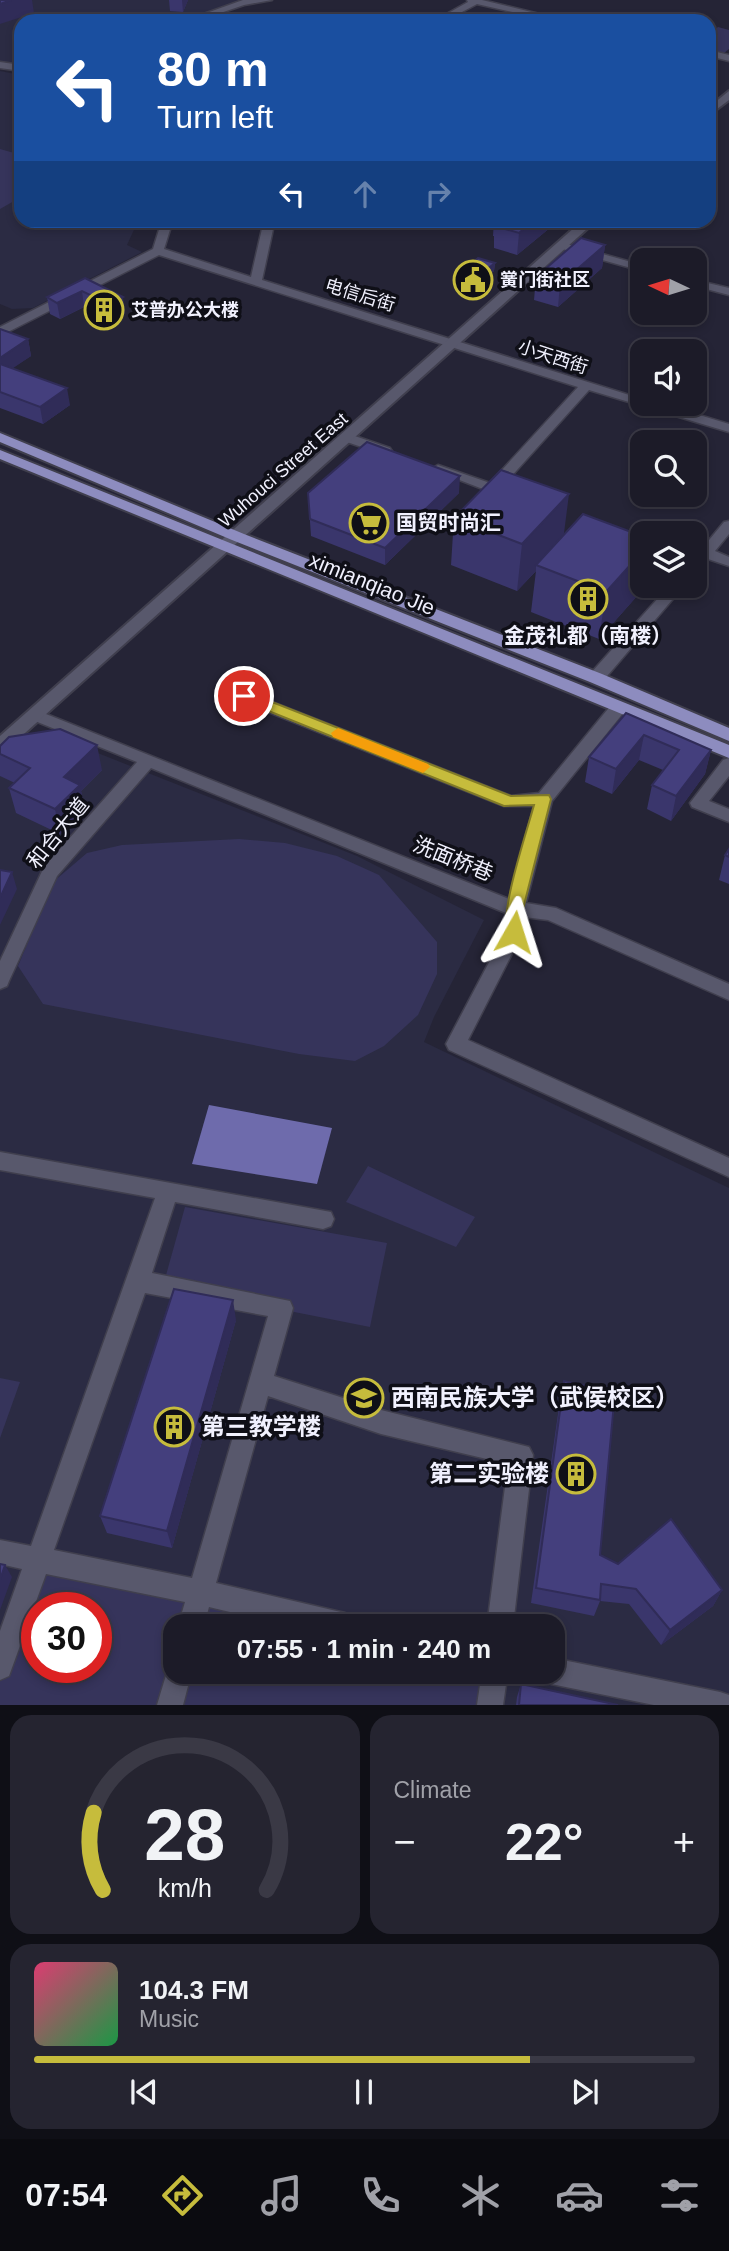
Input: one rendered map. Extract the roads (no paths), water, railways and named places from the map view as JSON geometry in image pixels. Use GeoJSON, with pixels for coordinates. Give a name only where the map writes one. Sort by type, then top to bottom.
{"type":"FeatureCollection","features":[{"type":"Feature","properties":{"kind":"main road","name":"ximianqiao Jie"},"geometry":{"type":"LineString","coordinates":[[0,437],[231,542],[618,708],[729,752]]}},
{"type":"Feature","properties":{"kind":"main road","name":"ximianqiao Jie"},"geometry":{"type":"LineString","coordinates":[[0,454],[596,678],[729,735]]}},
{"type":"Feature","properties":{"kind":"street"},"geometry":{"type":"LineString","coordinates":[[209,14],[258,0]]}},
{"type":"Feature","properties":{"kind":"street"},"geometry":{"type":"LineString","coordinates":[[243,3],[268,0]]}},
{"type":"Feature","properties":{"kind":"street"},"geometry":{"type":"LineString","coordinates":[[451,14],[476,0],[541,14]]}},
{"type":"Feature","properties":{"kind":"street"},"geometry":{"type":"LineString","coordinates":[[476,0],[535,14]]}},
{"type":"Feature","properties":{"kind":"street"},"geometry":{"type":"LineString","coordinates":[[0,331],[158,251],[165,228]]}},
{"type":"Feature","properties":{"kind":"street"},"geometry":{"type":"LineString","coordinates":[[256,281],[268,228]]}},
{"type":"Feature","properties":{"kind":"street","name":"Wuhouci Street East"},"geometry":{"type":"LineString","coordinates":[[0,746],[582,228]]}},
{"type":"Feature","properties":{"kind":"street"},"geometry":{"type":"LineString","coordinates":[[563,246],[630,265]]}},
{"type":"Feature","properties":{"kind":"street","name":"电信后街"},"geometry":{"type":"LineString","coordinates":[[158,251],[453,342]]}},
{"type":"Feature","properties":{"kind":"street"},"geometry":{"type":"LineString","coordinates":[[707,286],[729,292]]}},
{"type":"Feature","properties":{"kind":"street"},"geometry":{"type":"LineString","coordinates":[[0,313],[19,321]]}},
{"type":"Feature","properties":{"kind":"street","name":"小天西街"},"geometry":{"type":"LineString","coordinates":[[453,342],[630,399]]}},
{"type":"Feature","properties":{"kind":"street"},"geometry":{"type":"LineString","coordinates":[[428,465],[493,488],[586,386]]}},
{"type":"Feature","properties":{"kind":"street"},"geometry":{"type":"LineString","coordinates":[[688,416],[729,428]]}},
{"type":"Feature","properties":{"kind":"street"},"geometry":{"type":"LineString","coordinates":[[349,438],[401,456]]}},
{"type":"Feature","properties":{"kind":"street"},"geometry":{"type":"LineString","coordinates":[[707,553],[729,525]]}},
{"type":"Feature","properties":{"kind":"street"},"geometry":{"type":"LineString","coordinates":[[707,554],[729,562]]}},
{"type":"Feature","properties":{"kind":"street"},"geometry":{"type":"LineString","coordinates":[[596,678],[666,598]]}},
{"type":"Feature","properties":{"kind":"street"},"geometry":{"type":"LineString","coordinates":[[244,696],[510,802],[544,799]]}},
{"type":"Feature","properties":{"kind":"street"},"geometry":{"type":"LineString","coordinates":[[618,708],[544,799],[515,909],[514,932],[456,1044],[729,1168]]}},
{"type":"Feature","properties":{"kind":"street","name":"洗面桥巷"},"geometry":{"type":"LineString","coordinates":[[36,715],[515,909],[550,913],[729,992]]}},
{"type":"Feature","properties":{"kind":"street","name":"和合大道"},"geometry":{"type":"LineString","coordinates":[[0,981],[50,872],[148,760]]}},
{"type":"Feature","properties":{"kind":"street"},"geometry":{"type":"LineString","coordinates":[[729,764],[698,803],[729,816]]}},
{"type":"Feature","properties":{"kind":"street"},"geometry":{"type":"LineString","coordinates":[[0,1161],[323,1219]]}},
{"type":"Feature","properties":{"kind":"street"},"geometry":{"type":"LineString","coordinates":[[0,1667],[167,1193]]}},
{"type":"Feature","properties":{"kind":"street"},"geometry":{"type":"LineString","coordinates":[[138,1281],[282,1308],[194,1614]]}},
{"type":"Feature","properties":{"kind":"street"},"geometry":{"type":"LineString","coordinates":[[262,1383],[381,1422],[521,1455],[501,1614]]}},
{"type":"Feature","properties":{"kind":"street"},"geometry":{"type":"LineString","coordinates":[[0,1552],[293,1614]]}},
{"type":"Feature","properties":{"kind":"street"},"geometry":{"type":"LineString","coordinates":[[565,1674],[720,1705]]}},
{"type":"Feature","properties":{"kind":"street"},"geometry":{"type":"LineString","coordinates":[[170,1705],[176,1684]]}},
{"type":"Feature","properties":{"kind":"street"},"geometry":{"type":"LineString","coordinates":[[490,1705],[493,1684]]}},
{"type":"Feature","properties":{"kind":"place","name":"黉门街社区"},"geometry":{"type":"Point","coordinates":[473,280]}},
{"type":"Feature","properties":{"kind":"place","name":"艾普办公大楼"},"geometry":{"type":"Point","coordinates":[104,310]}},
{"type":"Feature","properties":{"kind":"place","name":"国贸时尚汇"},"geometry":{"type":"Point","coordinates":[369,523]}},
{"type":"Feature","properties":{"kind":"place","name":"金茂礼都（南楼）"},"geometry":{"type":"Point","coordinates":[588,599]}},
{"type":"Feature","properties":{"kind":"place","name":"西南民族大学（武侯校区）"},"geometry":{"type":"Point","coordinates":[364,1398]}},
{"type":"Feature","properties":{"kind":"place","name":"第三教学楼"},"geometry":{"type":"Point","coordinates":[174,1427]}},
{"type":"Feature","properties":{"kind":"place","name":"第二实验楼"},"geometry":{"type":"Point","coordinates":[576,1474]}}]}
